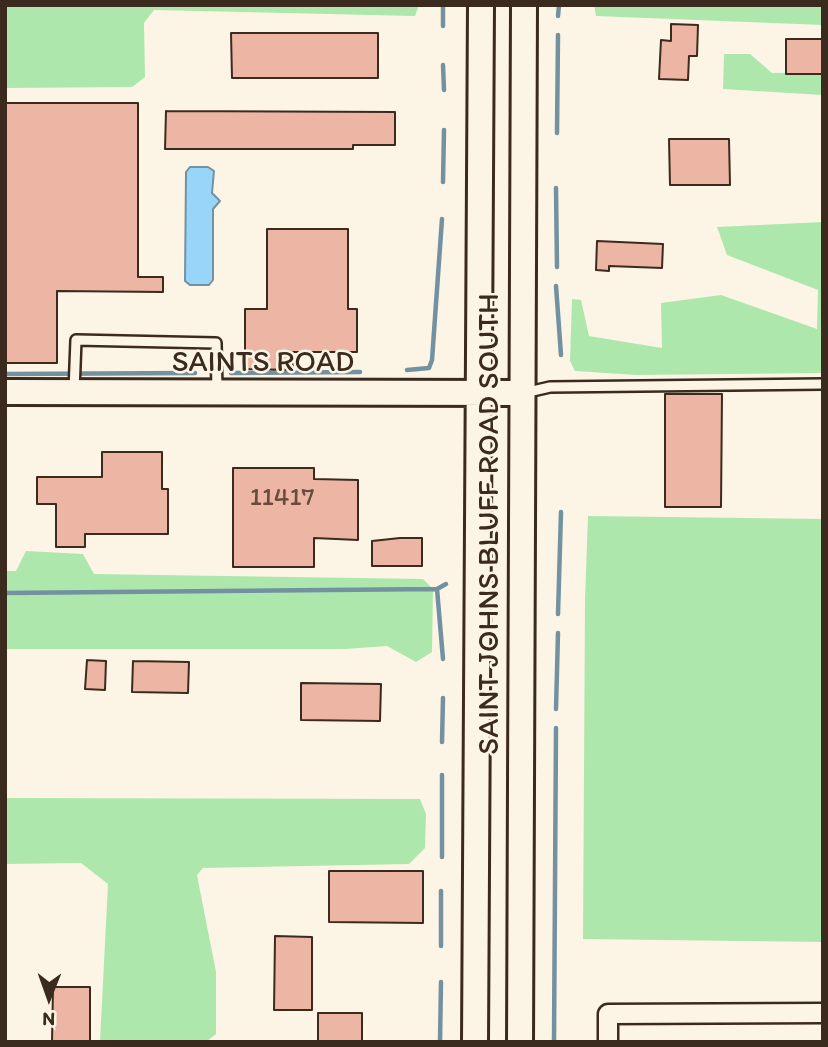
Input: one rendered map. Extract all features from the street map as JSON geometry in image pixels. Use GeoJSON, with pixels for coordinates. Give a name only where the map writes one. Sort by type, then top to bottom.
{"type":"FeatureCollection","features":[{"type":"Feature","properties":{"kind":"main road","name":"SAINT JOHNS BLUFF ROAD SOUTH"},"geometry":{"type":"LineString","coordinates":[[475,1042],[481,5]]}},
{"type":"Feature","properties":{"kind":"main road","name":"SAINT JOHNS BLUFF ROAD SOUTH"},"geometry":{"type":"LineString","coordinates":[[520,1042],[520,393],[524,5]]}},
{"type":"Feature","properties":{"kind":"main road","name":"SAINTS ROAD"},"geometry":{"type":"LineString","coordinates":[[5,393],[520,393]]}},
{"type":"Feature","properties":{"kind":"street"},"geometry":{"type":"LineString","coordinates":[[608,1042],[608,1014],[823,1013]]}},
{"type":"Feature","properties":{"kind":"lane"},"geometry":{"type":"LineString","coordinates":[[74,393],[76,340],[216,342],[218,395]]}},
{"type":"Feature","properties":{"kind":"lane"},"geometry":{"type":"LineString","coordinates":[[520,393],[550,387],[823,384]]}},
{"type":"Feature","properties":{"kind":"green space"},"geometry":{"type":"Polygon","coordinates":[[[5,5],[419,5],[415,16],[154,10],[144,23],[145,77],[132,87],[5,88],[5,5]]]}},
{"type":"Feature","properties":{"kind":"green space"},"geometry":{"type":"Polygon","coordinates":[[[594,5],[823,5],[823,25],[596,16],[594,5]]]}},
{"type":"Feature","properties":{"kind":"green space"},"geometry":{"type":"Polygon","coordinates":[[[724,54],[750,54],[772,73],[823,72],[823,95],[723,89],[724,54]]]}},
{"type":"Feature","properties":{"kind":"green space"},"geometry":{"type":"Polygon","coordinates":[[[823,222],[823,373],[637,375],[575,371],[570,361],[572,299],[581,300],[589,336],[662,348],[661,303],[721,295],[817,329],[818,290],[727,255],[717,227],[823,222]]]}},
{"type":"Feature","properties":{"kind":"green space"},"geometry":{"type":"Polygon","coordinates":[[[588,516],[823,519],[823,942],[583,939],[588,516]]]}},
{"type":"Feature","properties":{"kind":"green space"},"geometry":{"type":"Polygon","coordinates":[[[26,551],[83,554],[94,574],[423,579],[433,589],[432,652],[416,662],[387,646],[345,649],[5,649],[5,571],[16,571],[26,551]]]}},
{"type":"Feature","properties":{"kind":"green space"},"geometry":{"type":"Polygon","coordinates":[[[5,798],[420,799],[426,814],[425,848],[409,864],[203,868],[197,875],[216,972],[216,1034],[206,1042],[100,1042],[108,884],[81,863],[5,864],[5,798]]]}},
{"type":"Feature","properties":{"kind":"water"},"geometry":{"type":"Polygon","coordinates":[[[190,167],[208,167],[214,171],[212,193],[220,201],[213,209],[213,280],[209,285],[190,285],[185,281],[186,172],[190,167]]]}},
{"type":"Feature","properties":{"kind":"building"},"geometry":{"type":"Polygon","coordinates":[[[671,24],[698,25],[697,56],[689,56],[688,80],[659,79],[661,40],[671,41],[671,24]]]}},
{"type":"Feature","properties":{"kind":"building"},"geometry":{"type":"Polygon","coordinates":[[[231,33],[378,33],[378,78],[232,78],[231,33]]]}},
{"type":"Feature","properties":{"kind":"building"},"geometry":{"type":"Polygon","coordinates":[[[786,39],[823,39],[823,74],[786,74],[786,39]]]}},
{"type":"Feature","properties":{"kind":"building"},"geometry":{"type":"Polygon","coordinates":[[[5,103],[138,103],[138,277],[163,277],[163,292],[57,291],[57,363],[5,363],[5,103]]]}},
{"type":"Feature","properties":{"kind":"building"},"geometry":{"type":"Polygon","coordinates":[[[166,111],[395,112],[395,145],[353,145],[353,149],[165,149],[166,111]]]}},
{"type":"Feature","properties":{"kind":"building"},"geometry":{"type":"Polygon","coordinates":[[[669,139],[729,139],[730,185],[670,185],[669,139]]]}},
{"type":"Feature","properties":{"kind":"building"},"geometry":{"type":"Polygon","coordinates":[[[267,229],[348,229],[348,309],[357,309],[357,352],[293,352],[293,370],[245,369],[245,309],[267,309],[267,229]]]}},
{"type":"Feature","properties":{"kind":"building"},"geometry":{"type":"Polygon","coordinates":[[[597,241],[663,244],[662,268],[609,266],[609,271],[596,270],[597,241]]]}},
{"type":"Feature","properties":{"kind":"building"},"geometry":{"type":"Polygon","coordinates":[[[665,394],[722,394],[721,507],[665,507],[665,394]]]}},
{"type":"Feature","properties":{"kind":"building"},"geometry":{"type":"Polygon","coordinates":[[[102,452],[162,452],[162,489],[168,489],[168,534],[85,534],[85,547],[56,547],[56,504],[37,504],[37,477],[102,477],[102,452]]]}},
{"type":"Feature","properties":{"kind":"building"},"geometry":{"type":"Polygon","coordinates":[[[233,468],[314,468],[314,479],[358,480],[358,540],[314,538],[314,567],[233,567],[233,468]]]}},
{"type":"Feature","properties":{"kind":"building"},"geometry":{"type":"Polygon","coordinates":[[[422,538],[422,566],[372,566],[372,541],[422,538]]]}},
{"type":"Feature","properties":{"kind":"building"},"geometry":{"type":"Polygon","coordinates":[[[87,660],[106,661],[105,690],[85,689],[87,660]]]}},
{"type":"Feature","properties":{"kind":"building"},"geometry":{"type":"Polygon","coordinates":[[[133,661],[189,662],[188,693],[132,692],[133,661]]]}},
{"type":"Feature","properties":{"kind":"building"},"geometry":{"type":"Polygon","coordinates":[[[301,683],[381,684],[380,721],[301,720],[301,683]]]}},
{"type":"Feature","properties":{"kind":"building"},"geometry":{"type":"Polygon","coordinates":[[[329,871],[423,871],[423,923],[329,922],[329,871]]]}},
{"type":"Feature","properties":{"kind":"building"},"geometry":{"type":"Polygon","coordinates":[[[275,936],[312,937],[312,1010],[274,1010],[275,936]]]}},
{"type":"Feature","properties":{"kind":"building"},"geometry":{"type":"Polygon","coordinates":[[[53,987],[90,987],[90,1042],[52,1042],[53,987]]]}},
{"type":"Feature","properties":{"kind":"building"},"geometry":{"type":"Polygon","coordinates":[[[318,1013],[362,1013],[362,1042],[318,1042],[318,1013]]]}},
{"type":"Feature","properties":{"kind":"waterway"},"geometry":{"type":"LineString","coordinates":[[443,5],[443,26]]}},
{"type":"Feature","properties":{"kind":"waterway"},"geometry":{"type":"LineString","coordinates":[[558,16],[559,5]]}},
{"type":"Feature","properties":{"kind":"waterway"},"geometry":{"type":"LineString","coordinates":[[557,133],[558,35]]}},
{"type":"Feature","properties":{"kind":"waterway"},"geometry":{"type":"LineString","coordinates":[[443,65],[444,90]]}},
{"type":"Feature","properties":{"kind":"waterway"},"geometry":{"type":"LineString","coordinates":[[443,182],[444,130]]}},
{"type":"Feature","properties":{"kind":"waterway"},"geometry":{"type":"LineString","coordinates":[[556,188],[557,267]]}},
{"type":"Feature","properties":{"kind":"waterway"},"geometry":{"type":"LineString","coordinates":[[407,370],[429,368],[432,360],[442,219]]}},
{"type":"Feature","properties":{"kind":"waterway"},"geometry":{"type":"LineString","coordinates":[[556,286],[561,355]]}},
{"type":"Feature","properties":{"kind":"waterway"},"geometry":{"type":"LineString","coordinates":[[231,373],[360,372]]}},
{"type":"Feature","properties":{"kind":"waterway"},"geometry":{"type":"LineString","coordinates":[[5,374],[195,373]]}},
{"type":"Feature","properties":{"kind":"waterway"},"geometry":{"type":"LineString","coordinates":[[558,614],[561,512]]}},
{"type":"Feature","properties":{"kind":"waterway"},"geometry":{"type":"LineString","coordinates":[[443,659],[437,589],[446,584]]}},
{"type":"Feature","properties":{"kind":"waterway"},"geometry":{"type":"LineString","coordinates":[[5,593],[437,589]]}},
{"type":"Feature","properties":{"kind":"waterway"},"geometry":{"type":"LineString","coordinates":[[556,709],[558,633]]}},
{"type":"Feature","properties":{"kind":"waterway"},"geometry":{"type":"LineString","coordinates":[[442,742],[443,698]]}},
{"type":"Feature","properties":{"kind":"waterway"},"geometry":{"type":"LineString","coordinates":[[554,1042],[556,728]]}},
{"type":"Feature","properties":{"kind":"waterway"},"geometry":{"type":"LineString","coordinates":[[442,775],[442,857]]}},
{"type":"Feature","properties":{"kind":"waterway"},"geometry":{"type":"LineString","coordinates":[[441,891],[441,946]]}},
{"type":"Feature","properties":{"kind":"waterway"},"geometry":{"type":"LineString","coordinates":[[440,1042],[441,982]]}}]}
